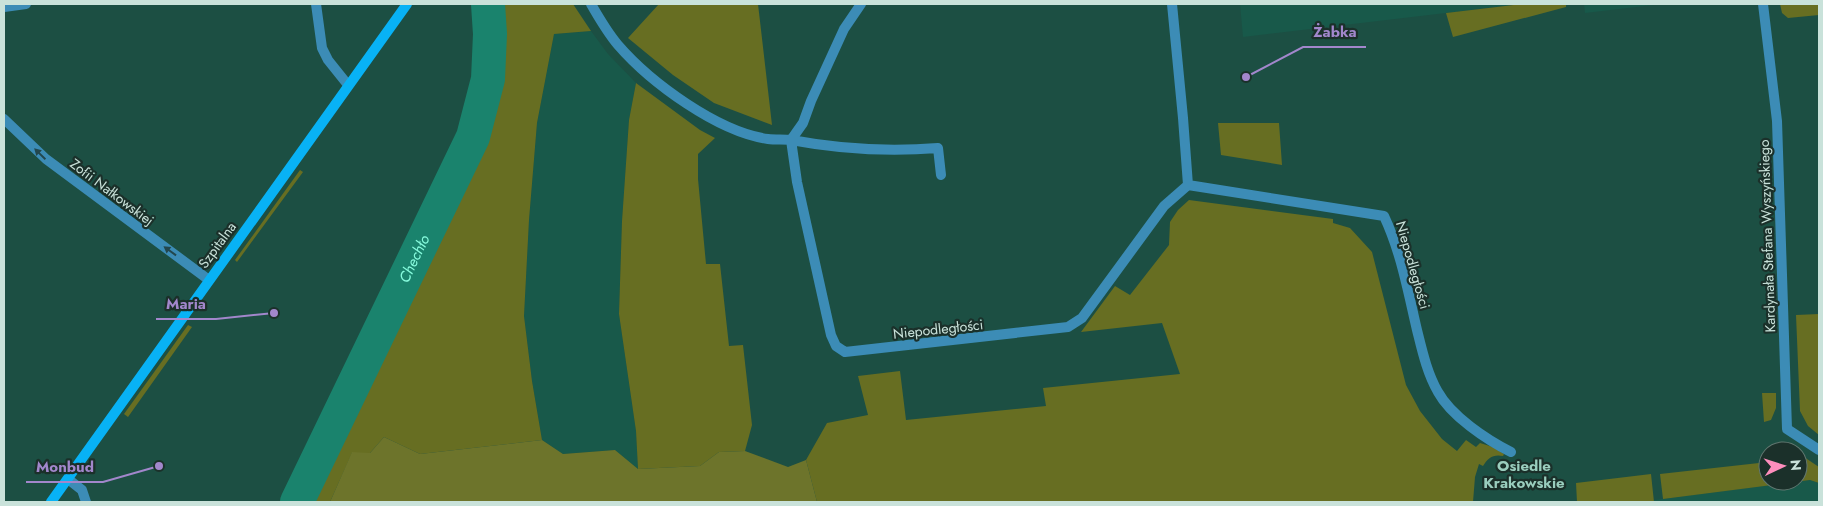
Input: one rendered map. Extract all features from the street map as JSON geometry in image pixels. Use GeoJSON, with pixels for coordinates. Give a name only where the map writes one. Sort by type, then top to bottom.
{"type":"FeatureCollection","features":[{"type":"Feature","properties":{"kind":"street"},"geometry":{"type":"LineString","coordinates":[[4,7],[26,4]]}},
{"type":"Feature","properties":{"kind":"street"},"geometry":{"type":"LineString","coordinates":[[316,4],[322,48],[328,60],[348,85]]}},
{"type":"Feature","properties":{"kind":"street","name":"Szpitalna"},"geometry":{"type":"LineString","coordinates":[[51,502],[407,4]]}},
{"type":"Feature","properties":{"kind":"street"},"geometry":{"type":"LineString","coordinates":[[590,4],[619,46],[641,68],[667,89],[712,120],[739,131],[768,139],[884,150],[938,148],[940,175]]}},
{"type":"Feature","properties":{"kind":"street"},"geometry":{"type":"LineString","coordinates":[[791,140],[803,123],[844,29],[861,4]]}},
{"type":"Feature","properties":{"kind":"street"},"geometry":{"type":"LineString","coordinates":[[1172,4],[1188,185]]}},
{"type":"Feature","properties":{"kind":"street","name":"Kardynała Stefana Wyszyńskiego"},"geometry":{"type":"LineString","coordinates":[[1763,4],[1777,121],[1787,429],[1819,450]]}},
{"type":"Feature","properties":{"kind":"street","name":"Zofii Nałkowskiej"},"geometry":{"type":"LineString","coordinates":[[4,119],[46,159],[209,280]]}},
{"type":"Feature","properties":{"kind":"street","name":"Niepodległości"},"geometry":{"type":"LineString","coordinates":[[791,140],[797,182],[831,335],[836,346],[845,352],[1068,327],[1082,318],[1164,206],[1188,185],[1384,216],[1397,248],[1422,352],[1438,392],[1460,418],[1511,452]]}},
{"type":"Feature","properties":{"kind":"street"},"geometry":{"type":"LineString","coordinates":[[68,479],[82,490],[86,502]]}},
{"type":"Feature","properties":{"kind":"shaded area"},"geometry":{"type":"Polygon","coordinates":[[[1240,4],[1522,4],[1243,37],[1240,4]]]}},
{"type":"Feature","properties":{"kind":"shaded area"},"geometry":{"type":"Polygon","coordinates":[[[1584,4],[1662,4],[1585,13],[1584,4]]]}},
{"type":"Feature","properties":{"kind":"shaded area"},"geometry":{"type":"Polygon","coordinates":[[[591,31],[608,54],[636,83],[629,120],[622,221],[619,314],[636,431],[638,469],[615,450],[563,454],[542,440],[524,316],[537,123],[554,34],[591,31]]]}},
{"type":"Feature","properties":{"kind":"shaded area"},"geometry":{"type":"Polygon","coordinates":[[[384,437],[420,454],[542,440],[563,454],[615,450],[638,469],[700,466],[719,452],[745,451],[788,467],[806,460],[817,502],[330,502],[352,452],[370,453],[384,437]]]}},
{"type":"Feature","properties":{"kind":"shaded area"},"geometry":{"type":"Polygon","coordinates":[[[1808,480],[1819,483],[1819,502],[1654,502],[1654,500],[1758,487],[1758,491],[1808,491],[1808,480]]]}},
{"type":"Feature","properties":{"kind":"green space"},"geometry":{"type":"Polygon","coordinates":[[[502,4],[573,4],[591,31],[554,34],[537,123],[524,316],[542,440],[420,454],[384,437],[370,453],[352,453],[330,502],[312,502],[488,122],[504,39],[502,4]]]}},
{"type":"Feature","properties":{"kind":"green space"},"geometry":{"type":"Polygon","coordinates":[[[659,4],[758,4],[772,125],[714,103],[673,75],[628,38],[659,4]]]}},
{"type":"Feature","properties":{"kind":"green space"},"geometry":{"type":"Polygon","coordinates":[[[1522,4],[1566,4],[1566,7],[1453,37],[1446,13],[1522,4]]]}},
{"type":"Feature","properties":{"kind":"green space"},"geometry":{"type":"Polygon","coordinates":[[[1780,4],[1819,4],[1819,15],[1788,18],[1782,13],[1780,4]]]}},
{"type":"Feature","properties":{"kind":"green space"},"geometry":{"type":"Polygon","coordinates":[[[636,83],[700,130],[715,138],[698,154],[698,179],[706,264],[720,264],[729,346],[743,345],[752,425],[745,451],[719,452],[700,466],[638,469],[636,431],[619,314],[622,221],[629,120],[636,83]]]}},
{"type":"Feature","properties":{"kind":"green space"},"geometry":{"type":"Polygon","coordinates":[[[1218,123],[1279,123],[1282,165],[1221,155],[1218,123]]]}},
{"type":"Feature","properties":{"kind":"green space"},"geometry":{"type":"Polygon","coordinates":[[[300,170],[303,172],[237,262],[235,260],[300,170]]]}},
{"type":"Feature","properties":{"kind":"green space"},"geometry":{"type":"Polygon","coordinates":[[[1189,200],[1333,219],[1333,223],[1350,228],[1372,252],[1406,385],[1420,411],[1442,439],[1457,451],[1466,440],[1476,447],[1480,443],[1493,447],[1504,454],[1503,456],[1491,457],[1483,466],[1479,464],[1475,477],[1473,502],[817,502],[806,460],[827,423],[868,415],[858,376],[900,371],[906,420],[1046,406],[1043,388],[1180,374],[1162,323],[1081,332],[1115,286],[1130,295],[1169,245],[1170,222],[1178,210],[1189,200]]]}},
{"type":"Feature","properties":{"kind":"green space"},"geometry":{"type":"Polygon","coordinates":[[[1819,314],[1819,435],[1808,426],[1800,411],[1796,315],[1819,314]]]}},
{"type":"Feature","properties":{"kind":"green space"},"geometry":{"type":"Polygon","coordinates":[[[188,325],[192,327],[128,417],[124,414],[188,325]]]}},
{"type":"Feature","properties":{"kind":"green space"},"geometry":{"type":"Polygon","coordinates":[[[1762,393],[1776,393],[1776,408],[1771,420],[1764,422],[1762,393]]]}},
{"type":"Feature","properties":{"kind":"green space"},"geometry":{"type":"Polygon","coordinates":[[[1808,460],[1819,467],[1819,483],[1808,480],[1808,460]]]}},
{"type":"Feature","properties":{"kind":"green space"},"geometry":{"type":"Polygon","coordinates":[[[1758,463],[1758,487],[1663,499],[1660,474],[1758,463]]]}},
{"type":"Feature","properties":{"kind":"green space"},"geometry":{"type":"Polygon","coordinates":[[[1651,474],[1654,502],[1577,502],[1576,483],[1651,474]]]}},
{"type":"Feature","properties":{"kind":"waterway","name":"Chechło"},"geometry":{"type":"LineString","coordinates":[[297,502],[473,137],[488,79],[490,34],[488,4]]}},
{"type":"Feature","properties":{"kind":"place","name":"Żabka"},"geometry":{"type":"Point","coordinates":[1246,77]}},
{"type":"Feature","properties":{"kind":"place","name":"Maria"},"geometry":{"type":"Point","coordinates":[274,313]}},
{"type":"Feature","properties":{"kind":"place","name":"Monbud"},"geometry":{"type":"Point","coordinates":[159,466]}},
{"type":"Feature","properties":{"kind":"district","name":"Osiedle Krakowskie"},"geometry":{"type":"Point","coordinates":[1524,474]}}]}
